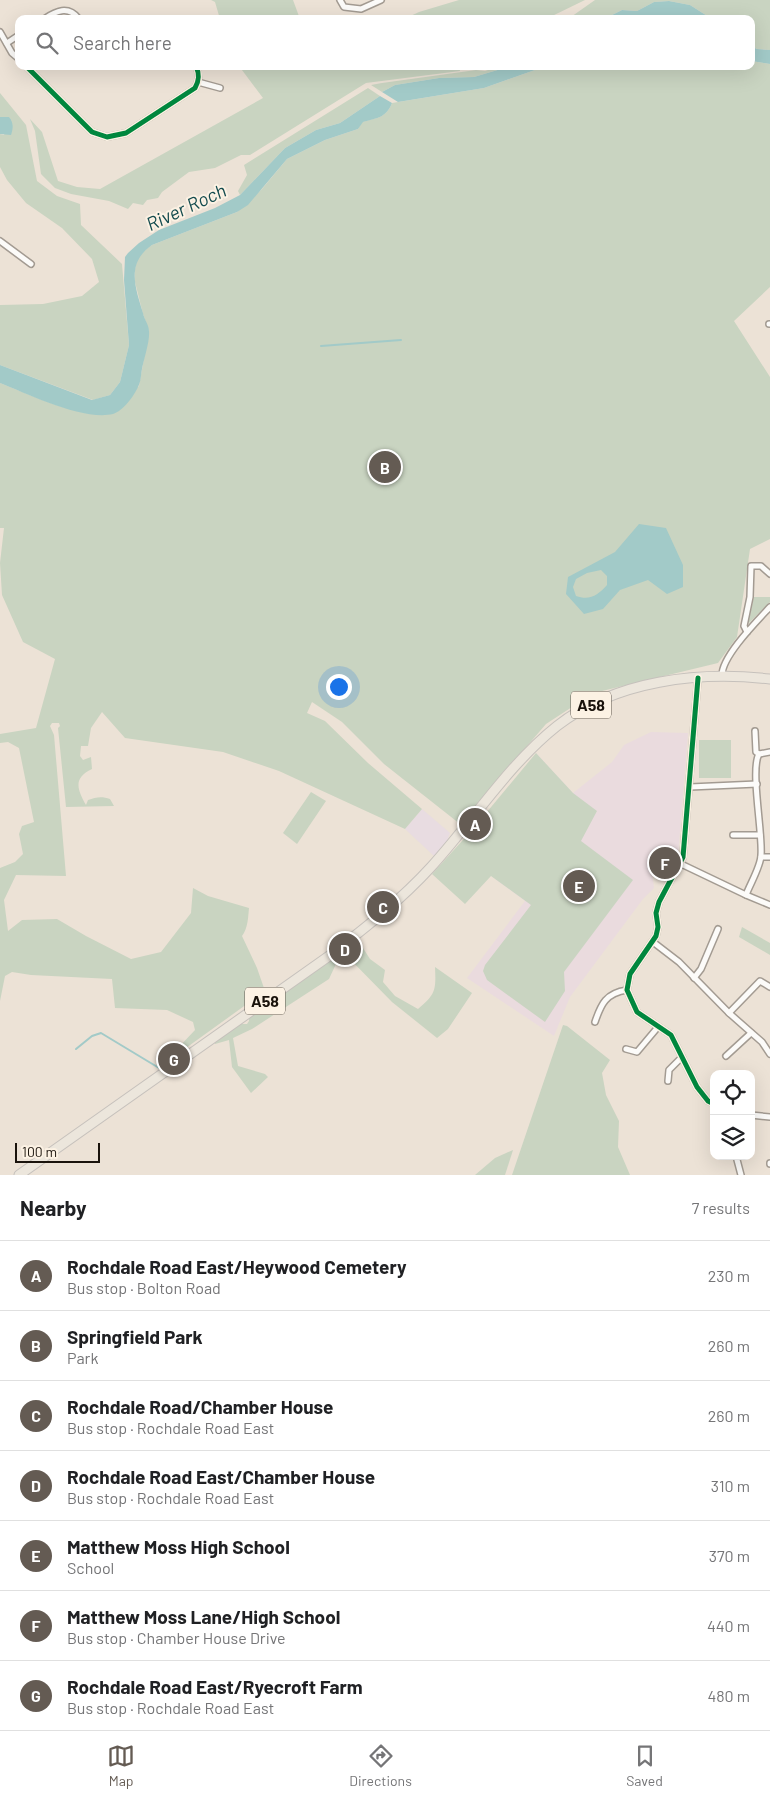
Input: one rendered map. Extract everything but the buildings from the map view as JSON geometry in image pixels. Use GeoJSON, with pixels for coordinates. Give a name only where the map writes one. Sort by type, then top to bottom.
{"type":"FeatureCollection","features":[{"type":"Feature","properties":{"kind":"highway","name":"A58"},"geometry":{"type":"LineString","coordinates":[[19,1175],[329,956],[372,922],[430,868],[534,748],[557,726],[576,713],[600,700],[637,688],[668,682],[722,676],[770,679]]}},
{"type":"Feature","properties":{"kind":"street"},"geometry":{"type":"LineString","coordinates":[[340,0],[344,7],[360,8],[381,0]]}},
{"type":"Feature","properties":{"kind":"street"},"geometry":{"type":"LineString","coordinates":[[50,15],[61,10],[73,12],[76,15]]}},
{"type":"Feature","properties":{"kind":"street"},"geometry":{"type":"LineString","coordinates":[[0,32],[15,56]]}},
{"type":"Feature","properties":{"kind":"street"},"geometry":{"type":"LineString","coordinates":[[7,43],[15,38]]}},
{"type":"Feature","properties":{"kind":"street"},"geometry":{"type":"LineString","coordinates":[[30,70],[92,132],[107,137],[126,132],[194,88],[198,82],[196,70]]}},
{"type":"Feature","properties":{"kind":"street"},"geometry":{"type":"LineString","coordinates":[[198,82],[220,88]]}},
{"type":"Feature","properties":{"kind":"street"},"geometry":{"type":"LineString","coordinates":[[0,242],[31,264]]}},
{"type":"Feature","properties":{"kind":"street"},"geometry":{"type":"LineString","coordinates":[[747,632],[744,626],[750,596],[751,566],[761,566],[770,574]]}},
{"type":"Feature","properties":{"kind":"street"},"geometry":{"type":"LineString","coordinates":[[722,676],[723,666],[747,632],[770,607]]}},
{"type":"Feature","properties":{"kind":"street"},"geometry":{"type":"LineString","coordinates":[[698,678],[683,857],[659,902],[656,913],[658,927],[653,942],[630,974],[626,990],[637,1012],[671,1036],[697,1087],[710,1102]]}},
{"type":"Feature","properties":{"kind":"street"},"geometry":{"type":"LineString","coordinates":[[746,895],[761,857],[756,759],[758,754],[756,752],[755,731]]}},
{"type":"Feature","properties":{"kind":"street"},"geometry":{"type":"LineString","coordinates":[[758,754],[770,752]]}},
{"type":"Feature","properties":{"kind":"street"},"geometry":{"type":"LineString","coordinates":[[690,787],[757,784]]}},
{"type":"Feature","properties":{"kind":"street"},"geometry":{"type":"LineString","coordinates":[[734,835],[760,835]]}},
{"type":"Feature","properties":{"kind":"street"},"geometry":{"type":"LineString","coordinates":[[761,857],[770,857]]}},
{"type":"Feature","properties":{"kind":"street"},"geometry":{"type":"LineString","coordinates":[[679,863],[770,905]]}},
{"type":"Feature","properties":{"kind":"street"},"geometry":{"type":"LineString","coordinates":[[694,978],[701,969],[718,930]]}},
{"type":"Feature","properties":{"kind":"street"},"geometry":{"type":"LineString","coordinates":[[653,942],[679,962],[728,1013],[762,1042],[770,1054]]}},
{"type":"Feature","properties":{"kind":"street"},"geometry":{"type":"LineString","coordinates":[[728,1013],[760,981],[770,987]]}},
{"type":"Feature","properties":{"kind":"street"},"geometry":{"type":"LineString","coordinates":[[595,1022],[599,1011],[609,996],[626,990]]}},
{"type":"Feature","properties":{"kind":"street"},"geometry":{"type":"LineString","coordinates":[[626,1049],[637,1052],[658,1027]]}},
{"type":"Feature","properties":{"kind":"street"},"geometry":{"type":"LineString","coordinates":[[726,1056],[751,1033]]}},
{"type":"Feature","properties":{"kind":"street"},"geometry":{"type":"LineString","coordinates":[[668,1081],[669,1070],[682,1057]]}},
{"type":"Feature","properties":{"kind":"street"},"geometry":{"type":"LineString","coordinates":[[755,1116],[770,1117]]}},
{"type":"Feature","properties":{"kind":"street"},"geometry":{"type":"LineString","coordinates":[[737,1160],[741,1175]]}},
{"type":"Feature","properties":{"kind":"shaded area"},"geometry":{"type":"Polygon","coordinates":[[[651,732],[688,733],[678,856],[672,861],[659,864],[652,870],[654,888],[643,899],[570,997],[554,1036],[467,978],[525,901],[495,879],[536,753],[573,793],[612,762],[624,745],[651,732]]]}},
{"type":"Feature","properties":{"kind":"shaded area"},"geometry":{"type":"Polygon","coordinates":[[[422,809],[450,833],[447,841],[434,856],[405,829],[422,809]]]}},
{"type":"Feature","properties":{"kind":"green space"},"geometry":{"type":"Polygon","coordinates":[[[211,0],[293,0],[299,15],[219,15],[215,2],[211,0]]]}},
{"type":"Feature","properties":{"kind":"green space"},"geometry":{"type":"Polygon","coordinates":[[[459,0],[585,0],[554,15],[413,15],[459,0]]]}},
{"type":"Feature","properties":{"kind":"green space"},"geometry":{"type":"Polygon","coordinates":[[[595,0],[770,0],[770,50],[755,48],[755,15],[706,15],[690,5],[669,1],[654,2],[637,11],[622,10],[612,15],[574,15],[595,0]]]}},
{"type":"Feature","properties":{"kind":"green space"},"geometry":{"type":"Polygon","coordinates":[[[755,62],[770,64],[770,287],[734,321],[770,377],[770,539],[750,549],[737,637],[718,663],[598,692],[546,724],[460,824],[384,764],[342,722],[312,702],[307,713],[325,721],[368,763],[422,809],[405,829],[279,771],[223,752],[125,738],[102,712],[91,728],[88,746],[81,746],[80,756],[83,760],[91,757],[92,769],[82,776],[78,784],[80,794],[86,805],[88,800],[102,797],[110,799],[114,806],[66,807],[58,728],[60,726],[59,723],[52,723],[50,726],[54,735],[66,876],[16,875],[4,900],[8,931],[22,920],[57,919],[131,959],[161,952],[191,913],[193,888],[208,896],[249,908],[247,926],[242,936],[265,991],[179,1053],[178,1048],[195,1030],[193,1022],[167,1010],[115,1008],[112,979],[31,975],[12,972],[5,976],[0,1001],[0,868],[15,862],[23,854],[19,834],[22,826],[34,822],[19,748],[8,742],[0,743],[0,734],[36,728],[55,659],[23,642],[2,595],[0,563],[4,528],[0,528],[0,383],[63,407],[102,415],[139,386],[149,331],[135,282],[137,260],[142,252],[152,245],[237,212],[262,189],[287,159],[325,140],[358,129],[362,122],[384,115],[392,103],[484,88],[535,70],[755,70],[755,62]]]}},
{"type":"Feature","properties":{"kind":"green space"},"geometry":{"type":"Polygon","coordinates":[[[242,70],[460,71],[366,83],[250,155],[241,155],[215,168],[189,172],[162,192],[158,198],[147,200],[143,205],[133,203],[128,209],[109,201],[71,194],[55,188],[41,174],[35,131],[30,119],[42,132],[58,181],[77,187],[100,189],[263,98],[242,70]]]}},
{"type":"Feature","properties":{"kind":"green space"},"geometry":{"type":"Polygon","coordinates":[[[476,70],[498,70],[474,77],[439,78],[395,85],[382,92],[371,85],[476,70]]]}},
{"type":"Feature","properties":{"kind":"green space"},"geometry":{"type":"Polygon","coordinates":[[[368,88],[380,96],[340,123],[316,130],[285,148],[240,195],[238,191],[247,175],[244,165],[368,88]]]}},
{"type":"Feature","properties":{"kind":"green space"},"geometry":{"type":"Polygon","coordinates":[[[0,93],[26,125],[37,181],[57,196],[80,204],[81,225],[122,264],[129,345],[120,382],[110,395],[93,400],[0,365],[0,305],[43,304],[82,296],[99,282],[92,259],[62,228],[26,203],[7,180],[0,167],[0,134],[4,135],[9,117],[0,117],[0,93]]]}},
{"type":"Feature","properties":{"kind":"green space"},"geometry":{"type":"Polygon","coordinates":[[[754,597],[770,597],[770,602],[748,624],[754,597]]]}},
{"type":"Feature","properties":{"kind":"green space"},"geometry":{"type":"Polygon","coordinates":[[[699,740],[731,740],[731,778],[699,778],[699,740]]]}},
{"type":"Feature","properties":{"kind":"green space"},"geometry":{"type":"Polygon","coordinates":[[[536,753],[573,793],[597,811],[581,841],[633,880],[564,972],[565,991],[545,1022],[487,980],[483,971],[485,965],[531,905],[491,876],[465,904],[432,874],[472,830],[536,753]]]}},
{"type":"Feature","properties":{"kind":"green space"},"geometry":{"type":"Polygon","coordinates":[[[311,792],[326,801],[297,844],[283,833],[311,792]]]}},
{"type":"Feature","properties":{"kind":"green space"},"geometry":{"type":"Polygon","coordinates":[[[742,927],[770,943],[770,955],[739,937],[742,927]]]}},
{"type":"Feature","properties":{"kind":"green space"},"geometry":{"type":"Polygon","coordinates":[[[356,941],[370,959],[385,970],[383,982],[395,996],[418,1009],[434,991],[435,967],[472,993],[448,1029],[437,1038],[392,1002],[342,951],[356,941]]]}},
{"type":"Feature","properties":{"kind":"green space"},"geometry":{"type":"Polygon","coordinates":[[[342,951],[329,979],[252,1029],[233,1038],[238,1066],[265,1074],[268,1077],[251,1093],[232,1067],[229,1040],[215,1044],[214,1042],[240,1024],[247,1024],[249,1018],[342,951]]]}},
{"type":"Feature","properties":{"kind":"green space"},"geometry":{"type":"Polygon","coordinates":[[[563,1025],[567,1026],[610,1060],[602,1073],[606,1095],[619,1121],[618,1147],[630,1175],[512,1175],[563,1025]]]}},
{"type":"Feature","properties":{"kind":"green space"},"geometry":{"type":"Polygon","coordinates":[[[513,1150],[505,1175],[475,1175],[495,1158],[513,1150]]]}},
{"type":"Feature","properties":{"kind":"water"},"geometry":{"type":"Polygon","coordinates":[[[669,1],[690,5],[706,15],[612,15],[622,10],[637,11],[654,2],[669,1]]]}},
{"type":"Feature","properties":{"kind":"water"},"geometry":{"type":"Polygon","coordinates":[[[755,48],[770,50],[770,64],[755,62],[755,48]]]}},
{"type":"Feature","properties":{"kind":"water"},"geometry":{"type":"Polygon","coordinates":[[[498,70],[535,70],[484,88],[398,102],[382,92],[395,85],[439,78],[474,77],[498,70]]]}},
{"type":"Feature","properties":{"kind":"water"},"geometry":{"type":"Polygon","coordinates":[[[380,96],[392,103],[384,115],[363,122],[358,129],[325,140],[287,159],[248,205],[237,212],[152,245],[144,252],[138,260],[135,285],[149,329],[149,340],[139,385],[131,399],[121,410],[113,414],[87,414],[56,405],[0,383],[0,365],[92,400],[110,395],[120,382],[129,345],[124,280],[125,257],[128,253],[159,230],[215,208],[240,195],[285,148],[316,130],[340,123],[380,96]]]}},
{"type":"Feature","properties":{"kind":"water"},"geometry":{"type":"Polygon","coordinates":[[[0,117],[9,117],[11,119],[13,126],[11,135],[0,134],[0,117]]]}},
{"type":"Feature","properties":{"kind":"water"},"geometry":{"type":"Polygon","coordinates":[[[639,524],[666,528],[683,565],[683,587],[667,594],[648,580],[620,590],[603,609],[584,614],[566,594],[568,577],[615,552],[639,524]],[[601,570],[587,573],[576,579],[573,587],[576,596],[585,598],[597,594],[607,585],[607,576],[601,570]]]}},
{"type":"Feature","properties":{"kind":"waterway"},"geometry":{"type":"LineString","coordinates":[[321,346],[401,340]]}},
{"type":"Feature","properties":{"kind":"waterway"},"geometry":{"type":"LineString","coordinates":[[76,1049],[92,1036],[101,1033],[159,1068]]}},
{"type":"Feature","properties":{"kind":"cycle path"},"geometry":{"type":"LineString","coordinates":[[30,70],[92,132],[107,137],[126,133],[195,88],[198,78],[197,70]]}},
{"type":"Feature","properties":{"kind":"cycle path"},"geometry":{"type":"LineString","coordinates":[[698,678],[683,857],[659,902],[656,913],[658,927],[656,936],[630,974],[627,990],[637,1012],[671,1035],[697,1087],[710,1102]]}},
{"type":"Feature","properties":{"kind":"place","name":"Springfield Park"},"geometry":{"type":"Point","coordinates":[385,467]}},
{"type":"Feature","properties":{"kind":"place","name":"Rochdale Road East/Heywood Cemetery"},"geometry":{"type":"Point","coordinates":[475,824]}},
{"type":"Feature","properties":{"kind":"place","name":"Matthew Moss Lane/High School"},"geometry":{"type":"Point","coordinates":[665,863]}},
{"type":"Feature","properties":{"kind":"place","name":"Matthew Moss High School"},"geometry":{"type":"Point","coordinates":[579,886]}},
{"type":"Feature","properties":{"kind":"place","name":"Rochdale Road/Chamber House"},"geometry":{"type":"Point","coordinates":[383,907]}},
{"type":"Feature","properties":{"kind":"place","name":"Rochdale Road East/Chamber House"},"geometry":{"type":"Point","coordinates":[345,949]}},
{"type":"Feature","properties":{"kind":"place","name":"Rochdale Road East/Ryecroft Farm"},"geometry":{"type":"Point","coordinates":[174,1059]}},
{"type":"Feature","properties":{"kind":"water label","name":"River Roch"},"geometry":{"type":"Point","coordinates":[186,207]}}]}
